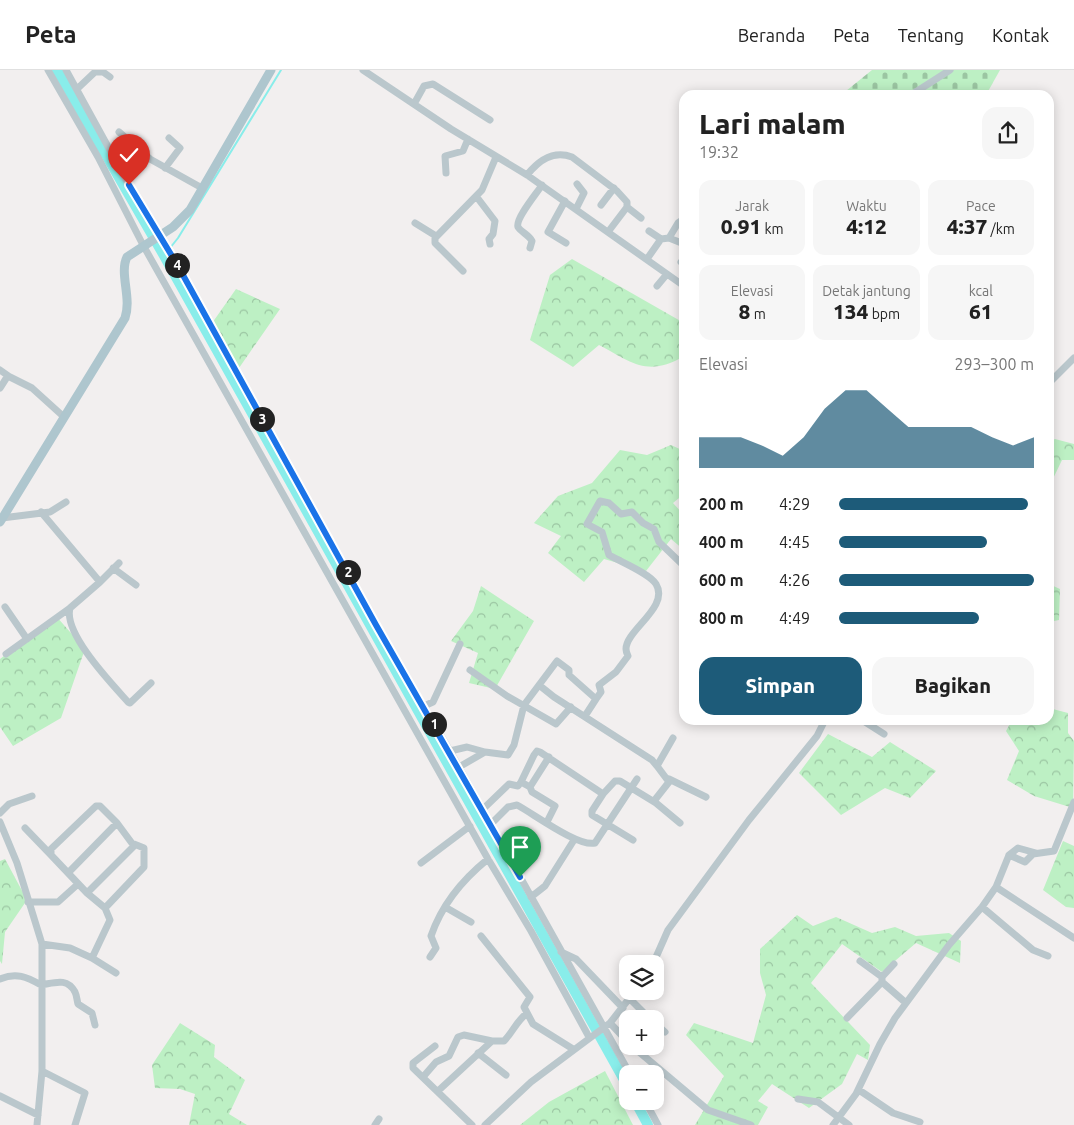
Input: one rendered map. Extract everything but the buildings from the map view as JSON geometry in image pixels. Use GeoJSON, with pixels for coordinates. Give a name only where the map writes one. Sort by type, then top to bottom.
{"type":"FeatureCollection","features":[{"type":"Feature","properties":{"kind":"main road"},"geometry":{"type":"LineString","coordinates":[[1,520],[125,318],[128,304],[125,261],[130,254],[158,237],[185,216],[271,70]]}},
{"type":"Feature","properties":{"kind":"street"},"geometry":{"type":"LineString","coordinates":[[48,70],[488,859],[531,931],[590,1037]]}},
{"type":"Feature","properties":{"kind":"street"},"geometry":{"type":"LineString","coordinates":[[66,70],[376,625],[450,751],[625,1065]]}},
{"type":"Feature","properties":{"kind":"street"},"geometry":{"type":"LineString","coordinates":[[363,70],[542,185],[679,282]]}},
{"type":"Feature","properties":{"kind":"street"},"geometry":{"type":"LineString","coordinates":[[918,90],[950,70]]}},
{"type":"Feature","properties":{"kind":"street"},"geometry":{"type":"LineString","coordinates":[[77,89],[95,72],[102,72],[110,77]]}},
{"type":"Feature","properties":{"kind":"street"},"geometry":{"type":"LineString","coordinates":[[414,104],[424,86],[433,84],[490,120]]}},
{"type":"Feature","properties":{"kind":"street"},"geometry":{"type":"LineString","coordinates":[[119,132],[150,159],[202,188]]}},
{"type":"Feature","properties":{"kind":"street"},"geometry":{"type":"LineString","coordinates":[[166,168],[180,148],[169,138]]}},
{"type":"Feature","properties":{"kind":"street"},"geometry":{"type":"LineString","coordinates":[[446,173],[445,156],[463,151],[468,139]]}},
{"type":"Feature","properties":{"kind":"street"},"geometry":{"type":"LineString","coordinates":[[527,175],[546,158],[566,155],[572,157],[614,188],[627,202],[627,207],[608,232]]}},
{"type":"Feature","properties":{"kind":"street"},"geometry":{"type":"LineString","coordinates":[[463,271],[435,243],[436,236],[482,190],[496,157]]}},
{"type":"Feature","properties":{"kind":"street"},"geometry":{"type":"LineString","coordinates":[[576,209],[584,193],[577,184]]}},
{"type":"Feature","properties":{"kind":"street"},"geometry":{"type":"LineString","coordinates":[[530,248],[532,241],[530,237],[517,224],[519,217],[542,185]]}},
{"type":"Feature","properties":{"kind":"street"},"geometry":{"type":"LineString","coordinates":[[601,205],[614,188]]}},
{"type":"Feature","properties":{"kind":"street"},"geometry":{"type":"LineString","coordinates":[[476,196],[495,221],[493,234],[489,239],[490,244]]}},
{"type":"Feature","properties":{"kind":"street"},"geometry":{"type":"LineString","coordinates":[[565,201],[548,232],[566,243]]}},
{"type":"Feature","properties":{"kind":"street"},"geometry":{"type":"LineString","coordinates":[[627,207],[641,218]]}},
{"type":"Feature","properties":{"kind":"street"},"geometry":{"type":"LineString","coordinates":[[647,259],[679,222]]}},
{"type":"Feature","properties":{"kind":"street"},"geometry":{"type":"LineString","coordinates":[[415,223],[436,236]]}},
{"type":"Feature","properties":{"kind":"street"},"geometry":{"type":"LineString","coordinates":[[649,231],[665,239],[679,243]]}},
{"type":"Feature","properties":{"kind":"street"},"geometry":{"type":"LineString","coordinates":[[657,286],[667,274]]}},
{"type":"Feature","properties":{"kind":"street"},"geometry":{"type":"LineString","coordinates":[[1054,377],[1074,358]]}},
{"type":"Feature","properties":{"kind":"street"},"geometry":{"type":"LineString","coordinates":[[0,370],[32,388],[64,416]]}},
{"type":"Feature","properties":{"kind":"street"},"geometry":{"type":"LineString","coordinates":[[0,388],[7,377],[10,377]]}},
{"type":"Feature","properties":{"kind":"street"},"geometry":{"type":"LineString","coordinates":[[585,716],[601,692],[599,685],[616,672],[628,656],[627,645],[654,606],[659,592],[656,585],[647,576],[609,555],[605,536],[602,532],[589,526],[587,520],[603,500],[621,514],[632,512],[641,521],[654,529],[659,542],[679,561]]}},
{"type":"Feature","properties":{"kind":"street"},"geometry":{"type":"LineString","coordinates":[[1,520],[58,508],[66,502]]}},
{"type":"Feature","properties":{"kind":"street"},"geometry":{"type":"LineString","coordinates":[[41,512],[100,582]]}},
{"type":"Feature","properties":{"kind":"street"},"geometry":{"type":"LineString","coordinates":[[6,654],[70,608],[116,565],[136,585]]}},
{"type":"Feature","properties":{"kind":"street"},"geometry":{"type":"LineString","coordinates":[[5,607],[27,639]]}},
{"type":"Feature","properties":{"kind":"street"},"geometry":{"type":"LineString","coordinates":[[70,608],[68,622],[88,656],[128,702],[130,703],[151,683]]}},
{"type":"Feature","properties":{"kind":"street"},"geometry":{"type":"LineString","coordinates":[[424,706],[433,702],[460,644]]}},
{"type":"Feature","properties":{"kind":"street"},"geometry":{"type":"LineString","coordinates":[[450,751],[467,747],[508,755],[514,745],[524,705],[559,661],[569,670],[568,675],[596,699]]}},
{"type":"Feature","properties":{"kind":"street"},"geometry":{"type":"LineString","coordinates":[[470,670],[556,724],[571,707]]}},
{"type":"Feature","properties":{"kind":"street"},"geometry":{"type":"LineString","coordinates":[[540,685],[652,760],[669,779],[706,797]]}},
{"type":"Feature","properties":{"kind":"street"},"geometry":{"type":"LineString","coordinates":[[657,955],[668,930],[749,820],[816,736],[822,725]]}},
{"type":"Feature","properties":{"kind":"street"},"geometry":{"type":"LineString","coordinates":[[870,725],[884,734]]}},
{"type":"Feature","properties":{"kind":"street"},"geometry":{"type":"LineString","coordinates":[[657,766],[674,738]]}},
{"type":"Feature","properties":{"kind":"street"},"geometry":{"type":"LineString","coordinates":[[459,767],[485,752]]}},
{"type":"Feature","properties":{"kind":"street"},"geometry":{"type":"LineString","coordinates":[[482,810],[509,784],[518,786],[536,752],[549,757],[603,794]]}},
{"type":"Feature","properties":{"kind":"street"},"geometry":{"type":"LineString","coordinates":[[530,787],[549,757]]}},
{"type":"Feature","properties":{"kind":"street"},"geometry":{"type":"LineString","coordinates":[[490,824],[513,804],[547,822],[574,840],[587,844],[595,843],[637,778]]}},
{"type":"Feature","properties":{"kind":"street"},"geometry":{"type":"LineString","coordinates":[[654,802],[669,783],[669,779]]}},
{"type":"Feature","properties":{"kind":"street"},"geometry":{"type":"LineString","coordinates":[[633,840],[592,813],[603,794],[617,780],[632,787],[654,802],[680,823]]}},
{"type":"Feature","properties":{"kind":"street"},"geometry":{"type":"LineString","coordinates":[[521,782],[530,787],[532,792],[555,806],[547,822]]}},
{"type":"Feature","properties":{"kind":"street"},"geometry":{"type":"LineString","coordinates":[[0,813],[9,804],[32,796]]}},
{"type":"Feature","properties":{"kind":"street"},"geometry":{"type":"LineString","coordinates":[[833,1125],[859,1090],[880,1044],[906,1003],[949,945],[996,887],[1009,855],[1018,848],[1049,854],[1056,849],[1074,802]]}},
{"type":"Feature","properties":{"kind":"street"},"geometry":{"type":"LineString","coordinates":[[51,855],[51,849],[96,806],[100,806],[134,844],[144,848],[144,867],[105,908]]}},
{"type":"Feature","properties":{"kind":"street"},"geometry":{"type":"LineString","coordinates":[[0,822],[17,864],[42,944],[42,1071],[37,1125]]}},
{"type":"Feature","properties":{"kind":"street"},"geometry":{"type":"LineString","coordinates":[[68,873],[117,823]]}},
{"type":"Feature","properties":{"kind":"street"},"geometry":{"type":"LineString","coordinates":[[421,863],[470,826]]}},
{"type":"Feature","properties":{"kind":"street"},"geometry":{"type":"LineString","coordinates":[[25,828],[78,884],[105,908],[110,920],[92,958]]}},
{"type":"Feature","properties":{"kind":"street"},"geometry":{"type":"LineString","coordinates":[[531,897],[545,886],[574,840]]}},
{"type":"Feature","properties":{"kind":"street"},"geometry":{"type":"LineString","coordinates":[[87,893],[134,844]]}},
{"type":"Feature","properties":{"kind":"street"},"geometry":{"type":"LineString","coordinates":[[1009,855],[1025,862],[1036,853]]}},
{"type":"Feature","properties":{"kind":"street"},"geometry":{"type":"LineString","coordinates":[[430,957],[436,948],[431,936],[445,907],[463,881],[488,859]]}},
{"type":"Feature","properties":{"kind":"street"},"geometry":{"type":"LineString","coordinates":[[28,902],[58,902],[78,884]]}},
{"type":"Feature","properties":{"kind":"street"},"geometry":{"type":"LineString","coordinates":[[996,887],[1074,938]]}},
{"type":"Feature","properties":{"kind":"street"},"geometry":{"type":"LineString","coordinates":[[982,906],[1034,950],[1048,956]]}},
{"type":"Feature","properties":{"kind":"street"},"geometry":{"type":"LineString","coordinates":[[445,907],[470,922]]}},
{"type":"Feature","properties":{"kind":"street"},"geometry":{"type":"LineString","coordinates":[[481,936],[530,997],[524,1007],[526,1014],[533,1024],[573,1049]]}},
{"type":"Feature","properties":{"kind":"street"},"geometry":{"type":"LineString","coordinates":[[42,944],[70,948],[92,958],[116,973]]}},
{"type":"Feature","properties":{"kind":"street"},"geometry":{"type":"LineString","coordinates":[[561,952],[572,956],[582,964],[623,1008]]}},
{"type":"Feature","properties":{"kind":"street"},"geometry":{"type":"LineString","coordinates":[[860,961],[906,1003]]}},
{"type":"Feature","properties":{"kind":"street"},"geometry":{"type":"LineString","coordinates":[[847,1018],[894,964]]}},
{"type":"Feature","properties":{"kind":"street"},"geometry":{"type":"LineString","coordinates":[[0,979],[11,975],[26,976],[41,985],[58,980],[76,993],[78,1004],[92,1013],[95,1025]]}},
{"type":"Feature","properties":{"kind":"street"},"geometry":{"type":"LineString","coordinates":[[485,1125],[531,1082],[605,1027],[629,1000]]}},
{"type":"Feature","properties":{"kind":"street"},"geometry":{"type":"LineString","coordinates":[[631,1000],[641,1010]]}},
{"type":"Feature","properties":{"kind":"street"},"geometry":{"type":"LineString","coordinates":[[423,1077],[436,1062],[449,1056],[458,1037],[464,1035],[492,1041],[504,1041],[512,1032],[518,1020],[526,1014]]}},
{"type":"Feature","properties":{"kind":"street"},"geometry":{"type":"LineString","coordinates":[[605,1027],[619,1037]]}},
{"type":"Feature","properties":{"kind":"street"},"geometry":{"type":"LineString","coordinates":[[438,1091],[492,1041]]}},
{"type":"Feature","properties":{"kind":"street"},"geometry":{"type":"LineString","coordinates":[[435,1046],[413,1062],[413,1068],[472,1125]]}},
{"type":"Feature","properties":{"kind":"street"},"geometry":{"type":"LineString","coordinates":[[478,1053],[506,1075]]}},
{"type":"Feature","properties":{"kind":"street"},"geometry":{"type":"LineString","coordinates":[[641,1055],[650,1065]]}},
{"type":"Feature","properties":{"kind":"street"},"geometry":{"type":"LineString","coordinates":[[42,1071],[85,1093],[75,1125]]}},
{"type":"Feature","properties":{"kind":"street"},"geometry":{"type":"LineString","coordinates":[[664,1077],[708,1110],[751,1125]]}},
{"type":"Feature","properties":{"kind":"street"},"geometry":{"type":"LineString","coordinates":[[859,1090],[893,1113],[920,1122]]}},
{"type":"Feature","properties":{"kind":"street"},"geometry":{"type":"LineString","coordinates":[[0,1096],[38,1115]]}},
{"type":"Feature","properties":{"kind":"street"},"geometry":{"type":"LineString","coordinates":[[798,1099],[818,1102],[849,1125]]}},
{"type":"Feature","properties":{"kind":"street"},"geometry":{"type":"LineString","coordinates":[[650,1110],[658,1125]]}},
{"type":"Feature","properties":{"kind":"green space"},"geometry":{"type":"Polygon","coordinates":[[[872,70],[1000,70],[989,90],[847,90],[872,70]]]}},
{"type":"Feature","properties":{"kind":"green space"},"geometry":{"type":"Polygon","coordinates":[[[572,259],[679,320],[679,359],[671,363],[650,367],[630,362],[599,345],[573,367],[530,340],[550,275],[572,259]]]}},
{"type":"Feature","properties":{"kind":"green space"},"geometry":{"type":"Polygon","coordinates":[[[236,289],[280,309],[239,368],[210,326],[236,289]]]}},
{"type":"Feature","properties":{"kind":"green space"},"geometry":{"type":"Polygon","coordinates":[[[1054,440],[1074,444],[1074,460],[1062,460],[1054,477],[1054,440]]]}},
{"type":"Feature","properties":{"kind":"green space"},"geometry":{"type":"Polygon","coordinates":[[[671,445],[679,449],[679,498],[673,503],[679,510],[679,546],[671,539],[646,571],[604,559],[584,582],[548,553],[561,536],[534,523],[558,496],[592,483],[620,450],[647,455],[671,445]]]}},
{"type":"Feature","properties":{"kind":"green space"},"geometry":{"type":"Polygon","coordinates":[[[481,586],[534,621],[495,689],[469,683],[478,653],[451,641],[473,611],[481,586]]]}},
{"type":"Feature","properties":{"kind":"green space"},"geometry":{"type":"Polygon","coordinates":[[[1054,586],[1060,589],[1059,620],[1054,621],[1054,586]]]}},
{"type":"Feature","properties":{"kind":"green space"},"geometry":{"type":"Polygon","coordinates":[[[56,616],[85,649],[61,718],[13,746],[0,727],[0,659],[56,616]]]}},
{"type":"Feature","properties":{"kind":"green space"},"geometry":{"type":"Polygon","coordinates":[[[1054,709],[1068,713],[1068,733],[1074,741],[1073,808],[1034,796],[1007,780],[1019,751],[1006,731],[1009,725],[1054,725],[1054,709]]]}},
{"type":"Feature","properties":{"kind":"green space"},"geometry":{"type":"Polygon","coordinates":[[[828,734],[872,757],[890,742],[936,771],[910,798],[885,788],[841,815],[799,773],[828,734]]]}},
{"type":"Feature","properties":{"kind":"green space"},"geometry":{"type":"Polygon","coordinates":[[[1063,841],[1074,846],[1074,908],[1066,907],[1043,890],[1063,841]]]}},
{"type":"Feature","properties":{"kind":"green space"},"geometry":{"type":"Polygon","coordinates":[[[5,859],[27,900],[5,932],[2,964],[0,961],[0,861],[5,859]]]}},
{"type":"Feature","properties":{"kind":"green space"},"geometry":{"type":"Polygon","coordinates":[[[797,915],[813,926],[836,917],[872,933],[895,927],[916,936],[949,933],[961,941],[960,963],[916,943],[882,972],[842,944],[811,983],[870,1045],[868,1060],[857,1054],[842,1084],[809,1108],[772,1084],[758,1101],[768,1107],[758,1125],[695,1125],[724,1076],[686,1035],[694,1023],[753,1043],[766,995],[760,973],[760,949],[797,915]]]}},
{"type":"Feature","properties":{"kind":"green space"},"geometry":{"type":"Polygon","coordinates":[[[180,1023],[215,1045],[214,1057],[245,1080],[229,1114],[247,1125],[189,1125],[195,1094],[180,1089],[155,1088],[152,1065],[180,1023]]]}},
{"type":"Feature","properties":{"kind":"green space"},"geometry":{"type":"Polygon","coordinates":[[[605,1071],[619,1098],[619,1110],[625,1110],[633,1125],[520,1125],[549,1102],[605,1071]]]}},
{"type":"Feature","properties":{"kind":"waterway"},"geometry":{"type":"LineString","coordinates":[[57,70],[163,254],[619,1071]]}},
{"type":"Feature","properties":{"kind":"waterway"},"geometry":{"type":"LineString","coordinates":[[170,248],[281,70]]}},
{"type":"Feature","properties":{"kind":"waterway"},"geometry":{"type":"LineString","coordinates":[[640,1110],[648,1125]]}},
{"type":"Feature","properties":{"kind":"route"},"geometry":{"type":"LineString","coordinates":[[129,185],[178,266],[376,625],[450,751],[520,877]]}}]}
